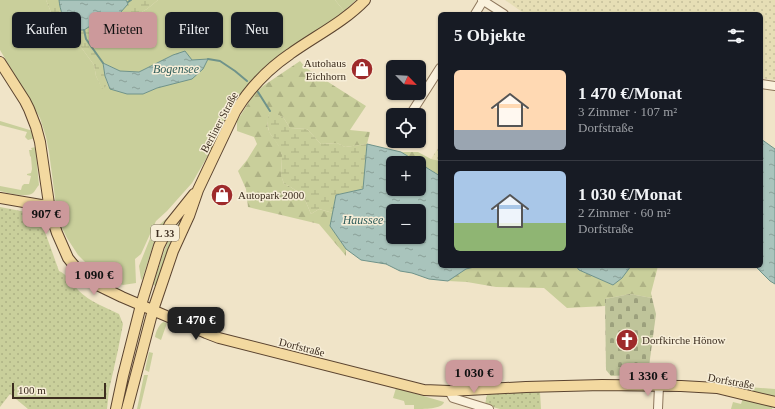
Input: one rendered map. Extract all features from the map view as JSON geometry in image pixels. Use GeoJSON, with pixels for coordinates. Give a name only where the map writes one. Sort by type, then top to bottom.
{"type":"FeatureCollection","features":[{"type":"Feature","properties":{"kind":"main road","name":"Berliner Straße"},"geometry":{"type":"LineString","coordinates":[[153,310],[172,251],[189,216],[198,190],[235,112],[245,96],[274,66],[348,15],[365,0]]}},
{"type":"Feature","properties":{"kind":"main road","name":"Dorfstraße"},"geometry":{"type":"LineString","coordinates":[[0,62],[25,101],[36,127],[42,153],[49,204],[57,233],[68,258],[89,281],[122,297],[226,340],[424,390],[449,391],[602,385],[659,386],[717,388],[775,402]]}},
{"type":"Feature","properties":{"kind":"main road","name":"Berliner Straße"},"geometry":{"type":"LineString","coordinates":[[141,305],[159,246],[170,224],[198,190]]}},
{"type":"Feature","properties":{"kind":"main road"},"geometry":{"type":"LineString","coordinates":[[0,198],[41,205],[49,204]]}},
{"type":"Feature","properties":{"kind":"main road","name":"L 33"},"geometry":{"type":"LineString","coordinates":[[116,409],[141,305]]}},
{"type":"Feature","properties":{"kind":"main road","name":"L 33"},"geometry":{"type":"LineString","coordinates":[[127,409],[153,310]]}},
{"type":"Feature","properties":{"kind":"street"},"geometry":{"type":"LineString","coordinates":[[476,12],[483,0],[501,12]]}},
{"type":"Feature","properties":{"kind":"street"},"geometry":{"type":"LineString","coordinates":[[414,108],[438,71]]}},
{"type":"Feature","properties":{"kind":"street"},"geometry":{"type":"LineString","coordinates":[[763,84],[775,86]]}},
{"type":"Feature","properties":{"kind":"street"},"geometry":{"type":"LineString","coordinates":[[658,409],[659,386]]}},
{"type":"Feature","properties":{"kind":"street"},"geometry":{"type":"LineString","coordinates":[[449,391],[453,398],[489,409]]}},
{"type":"Feature","properties":{"kind":"shaded area"},"geometry":{"type":"Polygon","coordinates":[[[505,0],[775,0],[775,80],[763,78],[763,12],[522,12],[505,0]]]}},
{"type":"Feature","properties":{"kind":"shaded area"},"geometry":{"type":"Polygon","coordinates":[[[438,148],[438,161],[431,159],[438,148]]]}},
{"type":"Feature","properties":{"kind":"green space"},"geometry":{"type":"Polygon","coordinates":[[[0,0],[46,0],[51,12],[12,12],[12,48],[81,47],[94,65],[96,76],[102,88],[108,85],[110,89],[143,94],[208,60],[192,60],[173,55],[139,72],[120,71],[103,63],[94,50],[95,48],[157,48],[157,12],[142,12],[158,0],[335,0],[344,11],[265,68],[242,93],[192,183],[156,221],[141,254],[135,259],[136,283],[123,285],[95,272],[78,255],[67,238],[58,220],[49,152],[40,118],[0,50],[0,0]]]}},
{"type":"Feature","properties":{"kind":"green space"},"geometry":{"type":"Polygon","coordinates":[[[46,0],[59,0],[62,12],[51,12],[46,0]]]}},
{"type":"Feature","properties":{"kind":"green space"},"geometry":{"type":"Polygon","coordinates":[[[126,0],[158,0],[142,12],[117,12],[128,2],[126,0]]]}},
{"type":"Feature","properties":{"kind":"green space"},"geometry":{"type":"Polygon","coordinates":[[[335,0],[356,0],[344,11],[335,0]]]}},
{"type":"Feature","properties":{"kind":"green space"},"geometry":{"type":"Polygon","coordinates":[[[89,26],[89,48],[95,48],[94,50],[103,63],[108,85],[102,89],[96,76],[94,65],[81,47],[81,30],[89,26]]]}},
{"type":"Feature","properties":{"kind":"green space"},"geometry":{"type":"Polygon","coordinates":[[[300,61],[306,68],[366,106],[350,130],[370,132],[367,144],[345,147],[337,143],[321,144],[307,129],[290,128],[283,117],[270,112],[268,120],[269,131],[278,144],[282,155],[281,174],[284,184],[303,195],[311,214],[319,209],[333,213],[330,226],[346,249],[346,256],[319,224],[248,207],[246,189],[238,171],[257,144],[254,137],[237,131],[237,121],[254,94],[263,86],[300,61]]]}},
{"type":"Feature","properties":{"kind":"green space"},"geometry":{"type":"Polygon","coordinates":[[[270,111],[283,117],[290,128],[307,129],[321,144],[337,143],[345,147],[367,144],[363,189],[336,195],[333,213],[319,209],[311,214],[303,195],[284,184],[281,175],[282,155],[278,145],[269,132],[267,121],[270,111]]]}},
{"type":"Feature","properties":{"kind":"green space"},"geometry":{"type":"Polygon","coordinates":[[[0,121],[33,131],[35,138],[28,140],[25,137],[27,132],[0,125],[0,121]]]}},
{"type":"Feature","properties":{"kind":"green space"},"geometry":{"type":"Polygon","coordinates":[[[36,147],[39,185],[34,192],[22,195],[0,191],[0,186],[21,190],[24,184],[29,184],[31,176],[27,174],[31,173],[32,169],[29,150],[36,147]]]}},
{"type":"Feature","properties":{"kind":"green space"},"geometry":{"type":"Polygon","coordinates":[[[401,152],[418,152],[425,156],[408,156],[401,152]]]}},
{"type":"Feature","properties":{"kind":"green space"},"geometry":{"type":"Polygon","coordinates":[[[426,156],[438,161],[438,175],[426,167],[426,156]]]}},
{"type":"Feature","properties":{"kind":"green space"},"geometry":{"type":"Polygon","coordinates":[[[0,207],[31,213],[45,227],[45,232],[59,271],[62,272],[79,291],[88,298],[119,314],[123,324],[109,390],[107,409],[28,409],[10,394],[0,407],[0,207]]]}},
{"type":"Feature","properties":{"kind":"green space"},"geometry":{"type":"Polygon","coordinates":[[[168,217],[155,239],[142,280],[139,266],[151,236],[158,226],[168,217]]]}},
{"type":"Feature","properties":{"kind":"green space"},"geometry":{"type":"Polygon","coordinates":[[[182,220],[157,286],[153,285],[172,232],[182,220]]]}},
{"type":"Feature","properties":{"kind":"green space"},"geometry":{"type":"Polygon","coordinates":[[[578,268],[613,285],[622,278],[630,268],[657,268],[651,293],[652,298],[630,294],[605,299],[605,306],[567,308],[544,288],[496,287],[467,282],[448,281],[466,269],[578,268]]]}},
{"type":"Feature","properties":{"kind":"green space"},"geometry":{"type":"Polygon","coordinates":[[[630,294],[652,298],[656,314],[648,374],[611,376],[606,370],[605,299],[630,294]]]}},
{"type":"Feature","properties":{"kind":"green space"},"geometry":{"type":"Polygon","coordinates":[[[163,322],[167,323],[161,340],[155,337],[160,325],[163,322]]]}},
{"type":"Feature","properties":{"kind":"green space"},"geometry":{"type":"Polygon","coordinates":[[[149,352],[153,353],[149,372],[145,370],[149,352]]]}},
{"type":"Feature","properties":{"kind":"green space"},"geometry":{"type":"Polygon","coordinates":[[[144,375],[148,375],[140,409],[137,409],[144,375]]]}},
{"type":"Feature","properties":{"kind":"green space"},"geometry":{"type":"Polygon","coordinates":[[[748,387],[775,389],[775,398],[747,391],[748,387]]]}},
{"type":"Feature","properties":{"kind":"green space"},"geometry":{"type":"Polygon","coordinates":[[[396,388],[444,402],[440,406],[436,407],[414,409],[414,405],[405,405],[404,401],[393,398],[396,388]]]}},
{"type":"Feature","properties":{"kind":"green space"},"geometry":{"type":"Polygon","coordinates":[[[540,392],[541,409],[500,409],[485,405],[487,394],[540,392]]]}},
{"type":"Feature","properties":{"kind":"green space"},"geometry":{"type":"Polygon","coordinates":[[[743,398],[773,405],[772,409],[731,409],[733,402],[741,404],[743,398]]]}},
{"type":"Feature","properties":{"kind":"water"},"geometry":{"type":"Polygon","coordinates":[[[59,0],[126,0],[128,4],[121,12],[89,12],[89,27],[84,30],[81,30],[81,12],[62,12],[59,0]]]}},
{"type":"Feature","properties":{"kind":"water","name":"Bogensee"},"geometry":{"type":"Polygon","coordinates":[[[185,51],[192,60],[208,59],[203,69],[192,79],[157,88],[143,94],[127,94],[110,89],[105,76],[103,63],[120,71],[139,72],[173,55],[185,51]]]}},
{"type":"Feature","properties":{"kind":"water"},"geometry":{"type":"Polygon","coordinates":[[[763,140],[775,149],[775,284],[757,268],[763,268],[763,140]]]}},
{"type":"Feature","properties":{"kind":"water","name":"Haussee"},"geometry":{"type":"Polygon","coordinates":[[[367,144],[401,152],[408,156],[386,156],[386,196],[426,196],[426,167],[438,175],[438,268],[470,268],[448,281],[429,279],[412,273],[400,271],[386,264],[361,260],[346,249],[330,226],[336,195],[363,189],[367,144]]]}},
{"type":"Feature","properties":{"kind":"water"},"geometry":{"type":"Polygon","coordinates":[[[578,268],[630,268],[622,278],[613,285],[578,268]]]}},
{"type":"Feature","properties":{"kind":"waterway"},"geometry":{"type":"LineString","coordinates":[[84,30],[86,39],[103,63]]}},
{"type":"Feature","properties":{"kind":"waterway"},"geometry":{"type":"LineString","coordinates":[[208,59],[220,61],[247,81]]}},
{"type":"Feature","properties":{"kind":"waterway"},"geometry":{"type":"LineString","coordinates":[[258,92],[270,111]]}},
{"type":"Feature","properties":{"kind":"place","name":"Autohaus Eichhorn"},"geometry":{"type":"Point","coordinates":[362,69]}},
{"type":"Feature","properties":{"kind":"place","name":"Autopark 2000"},"geometry":{"type":"Point","coordinates":[222,195]}},
{"type":"Feature","properties":{"kind":"place","name":"Dorfkirche Hönow"},"geometry":{"type":"Point","coordinates":[627,340]}}]}
